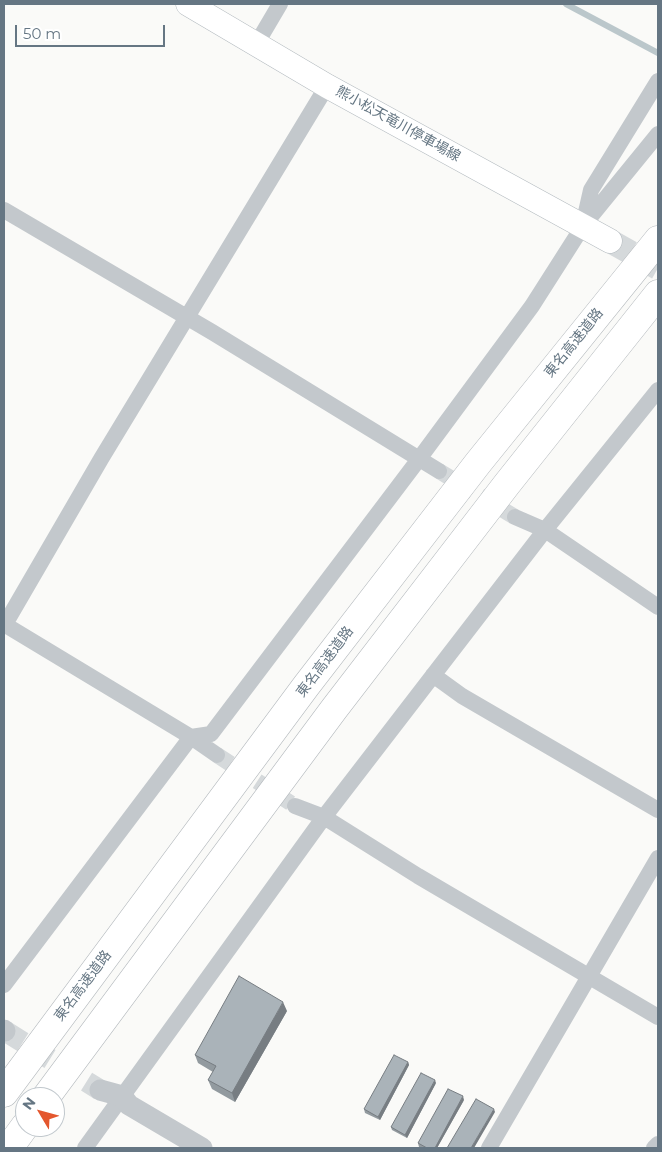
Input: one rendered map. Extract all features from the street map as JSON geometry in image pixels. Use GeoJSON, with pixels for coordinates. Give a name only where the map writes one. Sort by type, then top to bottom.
{"type":"FeatureCollection","features":[{"type":"Feature","properties":{"kind":"highway","name":"東名高速道路"},"geometry":{"type":"LineString","coordinates":[[4,1093],[306,686],[478,463],[658,240]]}},
{"type":"Feature","properties":{"kind":"highway"},"geometry":{"type":"LineString","coordinates":[[53,1087],[334,708],[519,468],[658,294]]}},
{"type":"Feature","properties":{"kind":"highway"},"geometry":{"type":"LineString","coordinates":[[9,1148],[17,1137]]}},
{"type":"Feature","properties":{"kind":"main road","name":"熊小松天竜川停車場線"},"geometry":{"type":"LineString","coordinates":[[188,4],[327,86],[610,241]]}},
{"type":"Feature","properties":{"kind":"street"},"geometry":{"type":"LineString","coordinates":[[257,43],[280,4]]}},
{"type":"Feature","properties":{"kind":"street"},"geometry":{"type":"LineString","coordinates":[[583,226],[591,190],[658,81]]}},
{"type":"Feature","properties":{"kind":"street"},"geometry":{"type":"LineString","coordinates":[[217,755],[191,737],[4,625],[101,459],[327,86]]}},
{"type":"Feature","properties":{"kind":"street"},"geometry":{"type":"LineString","coordinates":[[4,985],[191,737],[211,734],[532,306],[583,226],[658,134]]}},
{"type":"Feature","properties":{"kind":"street"},"geometry":{"type":"LineString","coordinates":[[4,210],[212,332],[439,471]]}},
{"type":"Feature","properties":{"kind":"street"},"geometry":{"type":"LineString","coordinates":[[85,1148],[324,817],[545,530],[657,394]]}},
{"type":"Feature","properties":{"kind":"street"},"geometry":{"type":"LineString","coordinates":[[515,517],[545,530],[658,607]]}},
{"type":"Feature","properties":{"kind":"street"},"geometry":{"type":"LineString","coordinates":[[433,675],[462,696],[658,810]]}},
{"type":"Feature","properties":{"kind":"street"},"geometry":{"type":"LineString","coordinates":[[295,806],[324,817],[418,876],[658,1017]]}},
{"type":"Feature","properties":{"kind":"street"},"geometry":{"type":"LineString","coordinates":[[489,1148],[658,858]]}},
{"type":"Feature","properties":{"kind":"street"},"geometry":{"type":"LineString","coordinates":[[100,1090],[122,1096],[129,1105],[202,1148]]}},
{"type":"Feature","properties":{"kind":"street"},"geometry":{"type":"LineString","coordinates":[[654,1148],[658,1144]]}},
{"type":"Feature","properties":{"kind":"building"},"geometry":{"type":"Polygon","coordinates":[[[239,976],[283,1002],[232,1093],[208,1080],[216,1066],[195,1055],[239,976]]]}},
{"type":"Feature","properties":{"kind":"building"},"geometry":{"type":"Polygon","coordinates":[[[394,1055],[408,1062],[378,1117],[364,1109],[394,1055]]]}},
{"type":"Feature","properties":{"kind":"building"},"geometry":{"type":"Polygon","coordinates":[[[421,1073],[435,1080],[405,1135],[391,1127],[421,1073]]]}},
{"type":"Feature","properties":{"kind":"building"},"geometry":{"type":"Polygon","coordinates":[[[448,1089],[463,1096],[435,1148],[427,1148],[418,1143],[448,1089]]]}},
{"type":"Feature","properties":{"kind":"building"},"geometry":{"type":"Polygon","coordinates":[[[476,1099],[494,1109],[471,1148],[447,1148],[476,1099]]]}},
{"type":"Feature","properties":{"kind":"waterway"},"geometry":{"type":"LineString","coordinates":[[566,4],[658,53]]}},
{"type":"Feature","properties":{"kind":"tunnel"},"geometry":{"type":"LineString","coordinates":[[610,241],[658,268]]}},
{"type":"Feature","properties":{"kind":"tunnel"},"geometry":{"type":"LineString","coordinates":[[439,471],[515,517]]}},
{"type":"Feature","properties":{"kind":"tunnel"},"geometry":{"type":"LineString","coordinates":[[217,755],[295,806]]}},
{"type":"Feature","properties":{"kind":"tunnel"},"geometry":{"type":"LineString","coordinates":[[5,1031],[100,1090]]}}]}
